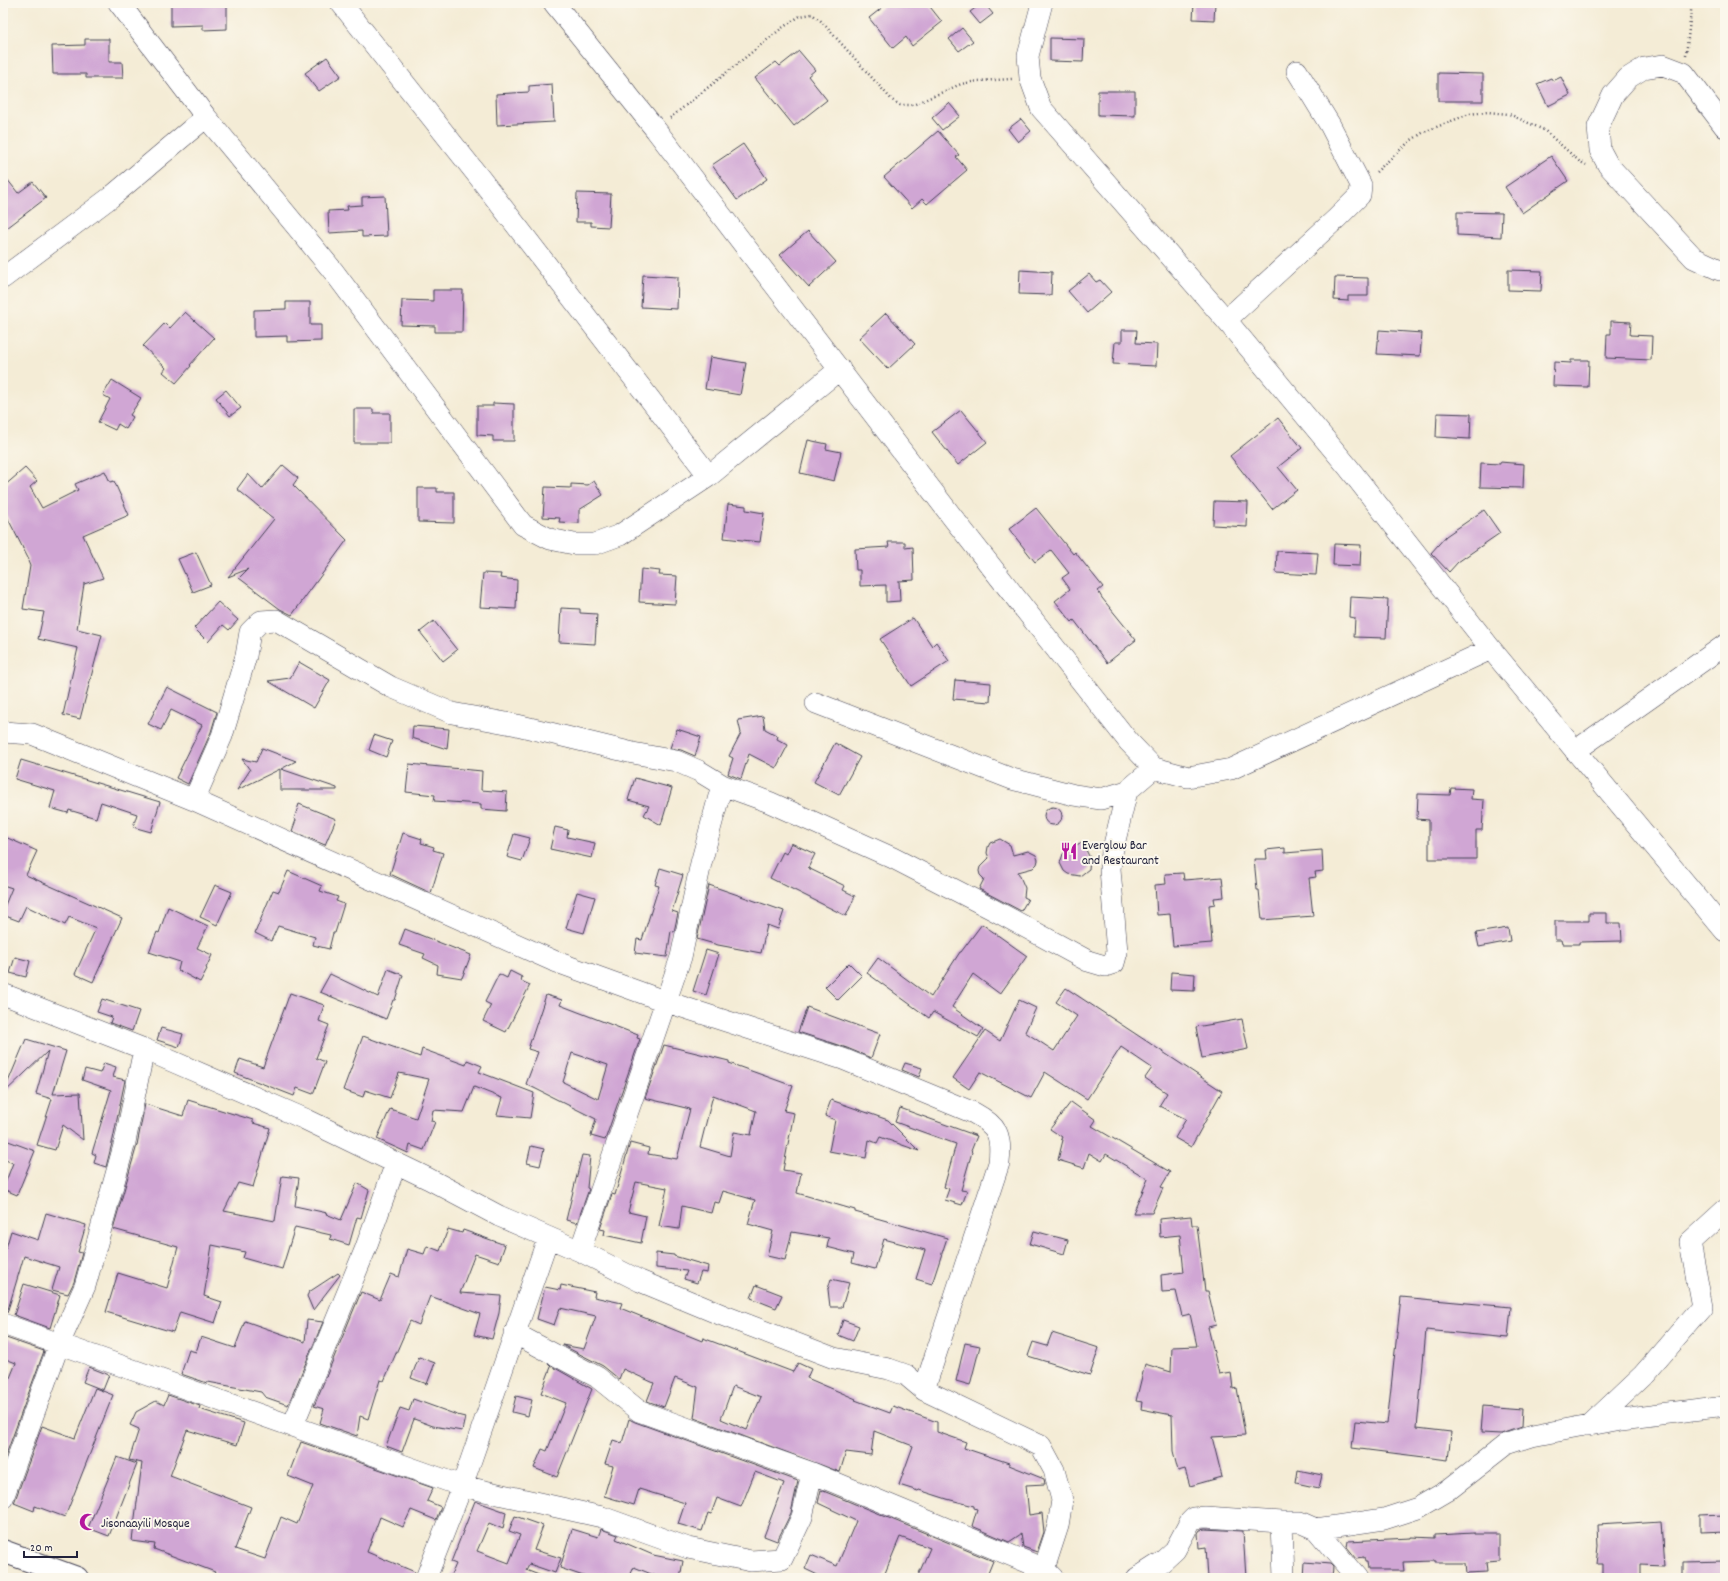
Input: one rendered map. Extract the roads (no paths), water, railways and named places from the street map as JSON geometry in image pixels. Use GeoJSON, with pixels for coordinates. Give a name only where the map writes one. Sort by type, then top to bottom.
{"type":"FeatureCollection","features":[{"type":"Feature","properties":{"kind":"street"},"geometry":{"type":"LineString","coordinates":[[119,3],[206,117],[334,272],[523,525],[550,539],[574,544],[595,544],[620,535],[709,476],[840,369]]}},
{"type":"Feature","properties":{"kind":"street"},"geometry":{"type":"LineString","coordinates":[[341,3],[479,177],[709,476]]}},
{"type":"Feature","properties":{"kind":"street"},"geometry":{"type":"LineString","coordinates":[[554,3],[656,130],[953,518],[1125,736],[1154,768],[1188,777],[1230,769],[1491,649]]}},
{"type":"Feature","properties":{"kind":"street"},"geometry":{"type":"LineString","coordinates":[[1042,3],[1028,56],[1030,78],[1042,108],[1226,320],[1348,467],[1491,649],[1725,930]]}},
{"type":"Feature","properties":{"kind":"street"},"geometry":{"type":"LineString","coordinates":[[1725,127],[1684,73],[1663,65],[1644,68],[1628,78],[1614,95],[1598,128],[1600,150],[1608,165],[1694,258],[1720,270],[1725,270]]}},
{"type":"Feature","properties":{"kind":"street"},"geometry":{"type":"LineString","coordinates":[[1226,320],[1360,195],[1361,185],[1330,125],[1297,71]]}},
{"type":"Feature","properties":{"kind":"street"},"geometry":{"type":"LineString","coordinates":[[3,278],[111,197],[206,117]]}},
{"type":"Feature","properties":{"kind":"street"},"geometry":{"type":"LineString","coordinates":[[194,800],[222,736],[246,656],[250,632],[261,621],[276,620],[391,688],[452,713],[517,725],[633,753],[676,761],[699,771],[722,785],[768,802],[893,858],[1088,961],[1105,966],[1114,963],[1117,952],[1110,869],[1112,853],[1127,791]]}},
{"type":"Feature","properties":{"kind":"street"},"geometry":{"type":"LineString","coordinates":[[1575,751],[1725,645]]}},
{"type":"Feature","properties":{"kind":"street"},"geometry":{"type":"LineString","coordinates":[[816,703],[1012,779],[1074,795],[1101,800],[1127,791],[1154,768]]}},
{"type":"Feature","properties":{"kind":"street"},"geometry":{"type":"LineString","coordinates":[[3,732],[32,734],[194,800],[554,961],[667,1002],[843,1060],[974,1113],[988,1121],[996,1129],[1001,1147],[999,1163],[924,1390]]}},
{"type":"Feature","properties":{"kind":"street"},"geometry":{"type":"LineString","coordinates":[[580,1251],[667,1002],[681,956],[702,863],[722,785]]}},
{"type":"Feature","properties":{"kind":"street"},"geometry":{"type":"LineString","coordinates":[[5,1002],[144,1049],[304,1119],[396,1163],[499,1216],[580,1251],[640,1281],[722,1315],[834,1358],[889,1369],[906,1375],[924,1390],[1041,1446],[1054,1470],[1062,1500],[1058,1526],[1046,1575],[812,1473],[639,1411],[597,1377],[514,1333]]}},
{"type":"Feature","properties":{"kind":"street"},"geometry":{"type":"LineString","coordinates":[[3,1498],[60,1344],[85,1286],[125,1142],[144,1049]]}},
{"type":"Feature","properties":{"kind":"street"},"geometry":{"type":"LineString","coordinates":[[293,1425],[365,1250],[396,1163]]}},
{"type":"Feature","properties":{"kind":"street"},"geometry":{"type":"LineString","coordinates":[[1589,1426],[1643,1375],[1702,1307],[1690,1242],[1725,1210]]}},
{"type":"Feature","properties":{"kind":"street"},"geometry":{"type":"LineString","coordinates":[[426,1578],[462,1486],[548,1238]]}},
{"type":"Feature","properties":{"kind":"street"},"geometry":{"type":"LineString","coordinates":[[3,1324],[293,1425],[462,1486],[602,1517],[688,1548],[751,1561],[782,1559],[802,1517],[812,1473]]}},
{"type":"Feature","properties":{"kind":"street"},"geometry":{"type":"LineString","coordinates":[[1316,1529],[1384,1519],[1418,1508],[1446,1491],[1507,1444],[1532,1436],[1621,1420],[1725,1406]]}},
{"type":"Feature","properties":{"kind":"street"},"geometry":{"type":"LineString","coordinates":[[1137,1578],[1162,1562],[1175,1550],[1187,1527],[1194,1518],[1205,1517],[1300,1522],[1316,1529],[1357,1578]]}},
{"type":"Feature","properties":{"kind":"street"},"geometry":{"type":"LineString","coordinates":[[1282,1522],[1284,1578]]}},
{"type":"Feature","properties":{"kind":"street"},"geometry":{"type":"LineString","coordinates":[[3,1551],[77,1578]]}},
{"type":"Feature","properties":{"kind":"place","name":"Everglow Bar and Restaurant"},"geometry":{"type":"Point","coordinates":[1069,851]}},
{"type":"Feature","properties":{"kind":"place","name":"Jisonaayili Mosque"},"geometry":{"type":"Point","coordinates":[88,1522]}}]}
